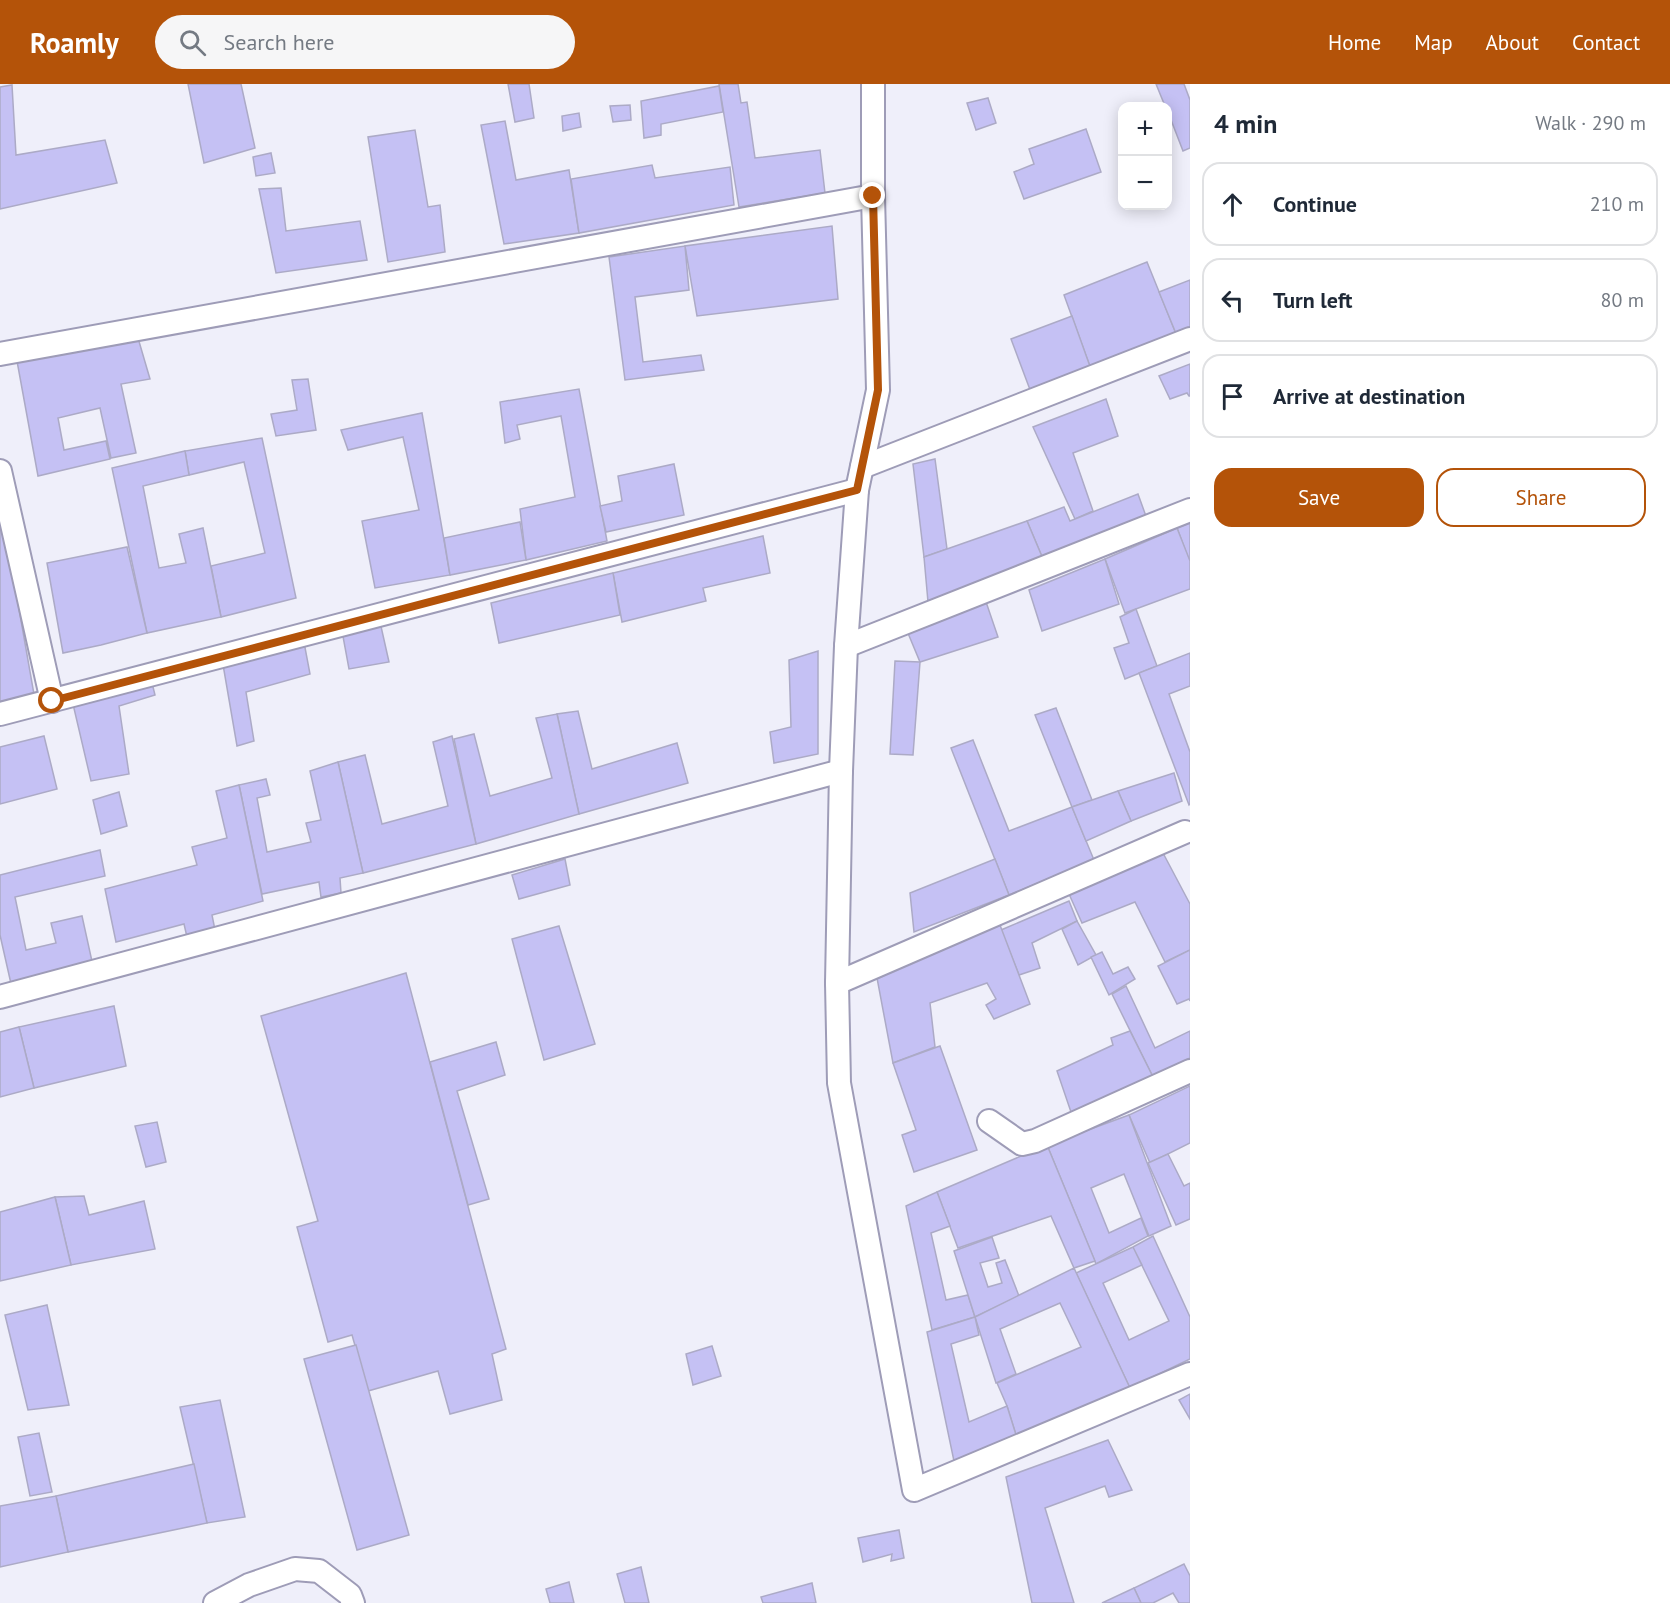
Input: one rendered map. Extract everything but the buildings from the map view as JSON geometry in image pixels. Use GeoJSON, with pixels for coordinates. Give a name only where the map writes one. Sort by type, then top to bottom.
{"type":"FeatureCollection","features":[{"type":"Feature","properties":{"kind":"street"},"geometry":{"type":"LineString","coordinates":[[873,84],[873,196],[878,390],[857,490],[846,646],[837,983],[839,1083],[914,1490],[1190,1374]]}},
{"type":"Feature","properties":{"kind":"street"},"geometry":{"type":"LineString","coordinates":[[0,354],[873,196]]}},
{"type":"Feature","properties":{"kind":"street"},"geometry":{"type":"LineString","coordinates":[[862,467],[1190,339]]}},
{"type":"Feature","properties":{"kind":"street"},"geometry":{"type":"LineString","coordinates":[[0,471],[52,701]]}},
{"type":"Feature","properties":{"kind":"street"},"geometry":{"type":"LineString","coordinates":[[0,714],[857,490]]}},
{"type":"Feature","properties":{"kind":"street"},"geometry":{"type":"LineString","coordinates":[[846,646],[1190,510]]}},
{"type":"Feature","properties":{"kind":"street"},"geometry":{"type":"LineString","coordinates":[[0,997],[841,771]]}},
{"type":"Feature","properties":{"kind":"street"},"geometry":{"type":"LineString","coordinates":[[837,983],[1188,834]]}},
{"type":"Feature","properties":{"kind":"street"},"geometry":{"type":"LineString","coordinates":[[988,1121],[1022,1144],[1035,1141],[1190,1071]]}},
{"type":"Feature","properties":{"kind":"street"},"geometry":{"type":"LineString","coordinates":[[215,1603],[249,1585],[295,1569],[319,1570],[350,1595],[353,1603]]}},
{"type":"Feature","properties":{"kind":"route"},"geometry":{"type":"LineString","coordinates":[[52,701],[857,490],[878,390],[873,196]]}}]}
